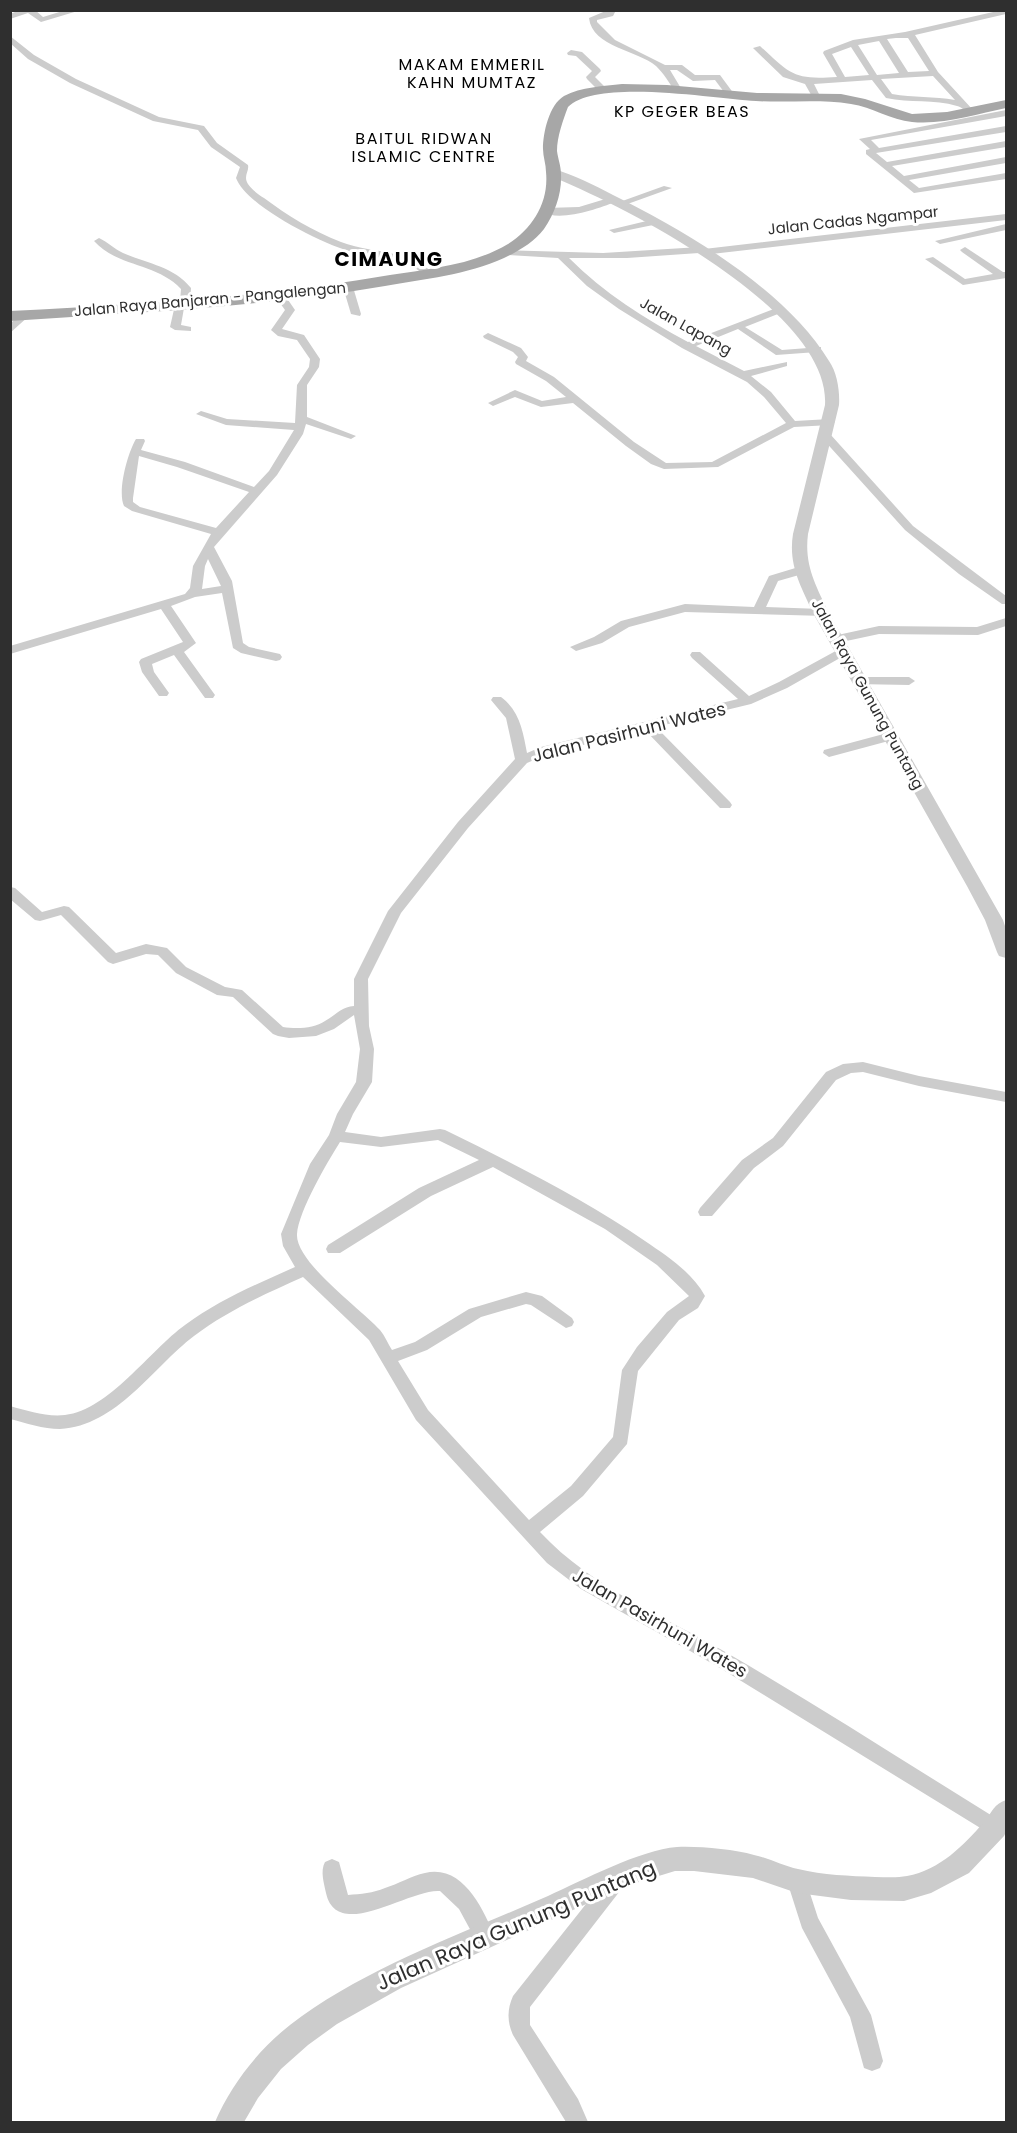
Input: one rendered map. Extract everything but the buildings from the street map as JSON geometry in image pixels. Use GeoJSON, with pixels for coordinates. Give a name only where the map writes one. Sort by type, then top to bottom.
{"type":"FeatureCollection","features":[{"type":"Feature","properties":{"kind":"main road","name":"Jalan Raya Banjaran - Pangalengan"},"geometry":{"type":"LineString","coordinates":[[18,316],[183,305],[351,287],[479,262],[506,252],[535,230],[546,212],[554,173],[550,144],[562,105],[572,98],[604,91],[678,90],[854,100],[910,118],[966,107],[1006,104]]}},
{"type":"Feature","properties":{"kind":"street"},"geometry":{"type":"LineString","coordinates":[[10,17],[30,10],[40,20],[77,10]]}},
{"type":"Feature","properties":{"kind":"street"},"geometry":{"type":"LineString","coordinates":[[612,10],[610,14],[593,18],[593,22],[609,40],[629,51],[645,55],[672,78],[678,90]]}},
{"type":"Feature","properties":{"kind":"street"},"geometry":{"type":"LineString","coordinates":[[842,80],[827,53],[853,43],[1006,12]]}},
{"type":"Feature","properties":{"kind":"street"},"geometry":{"type":"LineString","coordinates":[[908,33],[914,37],[935,73],[966,107]]}},
{"type":"Feature","properties":{"kind":"street"},"geometry":{"type":"LineString","coordinates":[[881,37],[905,75]]}},
{"type":"Feature","properties":{"kind":"street"},"geometry":{"type":"LineString","coordinates":[[10,38],[31,57],[73,81],[151,117],[201,128],[214,145],[245,167],[242,178],[244,186],[300,224],[341,246],[363,253],[409,261],[427,273]]}},
{"type":"Feature","properties":{"kind":"street"},"geometry":{"type":"LineString","coordinates":[[853,43],[874,78],[889,96],[932,98],[966,107]]}},
{"type":"Feature","properties":{"kind":"street"},"geometry":{"type":"LineString","coordinates":[[757,48],[786,75],[808,82],[935,73]]}},
{"type":"Feature","properties":{"kind":"street"},"geometry":{"type":"LineString","coordinates":[[571,53],[579,54],[597,71],[590,77],[604,91]]}},
{"type":"Feature","properties":{"kind":"street"},"geometry":{"type":"LineString","coordinates":[[661,68],[679,67],[693,78],[717,77],[730,94]]}},
{"type":"Feature","properties":{"kind":"street"},"geometry":{"type":"LineString","coordinates":[[808,82],[817,98]]}},
{"type":"Feature","properties":{"kind":"street"},"geometry":{"type":"LineString","coordinates":[[876,150],[864,139],[1006,113]]}},
{"type":"Feature","properties":{"kind":"street"},"geometry":{"type":"LineString","coordinates":[[926,126],[994,178]]}},
{"type":"Feature","properties":{"kind":"street"},"geometry":{"type":"LineString","coordinates":[[1006,129],[869,152],[900,179],[920,191],[1006,176]]}},
{"type":"Feature","properties":{"kind":"street"},"geometry":{"type":"LineString","coordinates":[[883,165],[1006,144]]}},
{"type":"Feature","properties":{"kind":"street"},"geometry":{"type":"LineString","coordinates":[[900,179],[1006,160]]}},
{"type":"Feature","properties":{"kind":"street","name":"Jalan Raya Gunung Puntang"},"geometry":{"type":"LineString","coordinates":[[554,173],[655,222],[701,251],[779,310],[817,349],[830,372],[833,393],[830,422],[812,481],[800,535],[799,553],[802,570],[821,613],[994,920],[1006,952]]}},
{"type":"Feature","properties":{"kind":"street"},"geometry":{"type":"LineString","coordinates":[[546,212],[572,213],[667,188]]}},
{"type":"Feature","properties":{"kind":"street","name":"Jalan Cadas Ngampar"},"geometry":{"type":"LineString","coordinates":[[506,252],[562,257],[701,251],[1006,217]]}},
{"type":"Feature","properties":{"kind":"street"},"geometry":{"type":"LineString","coordinates":[[978,221],[995,234]]}},
{"type":"Feature","properties":{"kind":"street"},"geometry":{"type":"LineString","coordinates":[[614,230],[655,222]]}},
{"type":"Feature","properties":{"kind":"street"},"geometry":{"type":"LineString","coordinates":[[940,241],[995,234],[1006,227]]}},
{"type":"Feature","properties":{"kind":"street"},"geometry":{"type":"LineString","coordinates":[[99,241],[104,246],[130,258],[168,272],[186,288],[175,327],[187,329]]}},
{"type":"Feature","properties":{"kind":"street"},"geometry":{"type":"LineString","coordinates":[[965,250],[1004,275]]}},
{"type":"Feature","properties":{"kind":"street","name":"Jalan Lapang"},"geometry":{"type":"LineString","coordinates":[[562,257],[578,274],[606,297],[760,387],[792,424]]}},
{"type":"Feature","properties":{"kind":"street"},"geometry":{"type":"LineString","coordinates":[[930,259],[966,282],[1004,275]]}},
{"type":"Feature","properties":{"kind":"street"},"geometry":{"type":"LineString","coordinates":[[351,287],[356,314]]}},
{"type":"Feature","properties":{"kind":"street"},"geometry":{"type":"LineString","coordinates":[[192,594],[196,589],[199,566],[208,547],[218,532],[273,473],[298,434],[301,423],[302,385],[314,367],[315,359],[300,336],[282,334],[276,330],[290,310],[280,296]]}},
{"type":"Feature","properties":{"kind":"street"},"geometry":{"type":"LineString","coordinates":[[687,346],[779,310]]}},
{"type":"Feature","properties":{"kind":"street"},"geometry":{"type":"LineString","coordinates":[[10,330],[18,316]]}},
{"type":"Feature","properties":{"kind":"street"},"geometry":{"type":"LineString","coordinates":[[743,329],[780,353],[817,349]]}},
{"type":"Feature","properties":{"kind":"street"},"geometry":{"type":"LineString","coordinates":[[488,336],[517,350],[523,357],[519,362],[550,379],[647,457],[664,466],[714,465],[766,435],[792,424],[830,422]]}},
{"type":"Feature","properties":{"kind":"street"},"geometry":{"type":"LineString","coordinates":[[743,375],[783,364]]}},
{"type":"Feature","properties":{"kind":"street"},"geometry":{"type":"LineString","coordinates":[[493,403],[515,393],[541,404],[577,399]]}},
{"type":"Feature","properties":{"kind":"street"},"geometry":{"type":"LineString","coordinates":[[201,414],[226,422],[301,423],[351,436]]}},
{"type":"Feature","properties":{"kind":"street"},"geometry":{"type":"LineString","coordinates":[[826,436],[909,528],[963,572],[1006,601]]}},
{"type":"Feature","properties":{"kind":"street"},"geometry":{"type":"LineString","coordinates":[[140,441],[134,452],[127,498],[131,507],[218,532]]}},
{"type":"Feature","properties":{"kind":"street"},"geometry":{"type":"LineString","coordinates":[[134,452],[177,463],[256,491]]}},
{"type":"Feature","properties":{"kind":"street"},"geometry":{"type":"LineString","coordinates":[[208,547],[226,581],[237,645],[245,650],[276,657]]}},
{"type":"Feature","properties":{"kind":"street"},"geometry":{"type":"LineString","coordinates":[[758,611],[773,579],[802,570]]}},
{"type":"Feature","properties":{"kind":"street"},"geometry":{"type":"LineString","coordinates":[[10,650],[192,594],[228,589]]}},
{"type":"Feature","properties":{"kind":"street"},"geometry":{"type":"LineString","coordinates":[[163,693],[144,664],[189,645],[190,640],[164,604]]}},
{"type":"Feature","properties":{"kind":"street"},"geometry":{"type":"LineString","coordinates":[[576,647],[598,640],[625,624],[675,609],[821,613]]}},
{"type":"Feature","properties":{"kind":"street","name":"Jalan Pasirhuni Wates"},"geometry":{"type":"LineString","coordinates":[[1002,1825],[727,1662],[587,1584],[553,1558],[422,1415],[375,1336],[305,1269],[291,1246],[289,1234],[318,1164],[336,1136],[345,1114],[364,1082],[366,1049],[361,1010],[361,979],[395,911],[455,834],[522,760],[546,750],[747,701],[783,685],[840,645],[879,630],[978,631],[1006,622]]}},
{"type":"Feature","properties":{"kind":"street"},"geometry":{"type":"LineString","coordinates":[[176,649],[209,695]]}},
{"type":"Feature","properties":{"kind":"street"},"geometry":{"type":"LineString","coordinates":[[696,655],[747,701]]}},
{"type":"Feature","properties":{"kind":"street"},"geometry":{"type":"LineString","coordinates":[[860,681],[909,681]]}},
{"type":"Feature","properties":{"kind":"street"},"geometry":{"type":"LineString","coordinates":[[497,700],[504,704],[509,712],[522,760]]}},
{"type":"Feature","properties":{"kind":"street"},"geometry":{"type":"LineString","coordinates":[[648,726],[725,805]]}},
{"type":"Feature","properties":{"kind":"street"},"geometry":{"type":"LineString","coordinates":[[829,753],[891,736]]}},
{"type":"Feature","properties":{"kind":"street"},"geometry":{"type":"LineString","coordinates":[[10,891],[40,917],[64,910],[112,959],[146,949],[162,951],[181,970],[222,992],[237,993],[278,1031],[289,1033],[316,1031],[329,1026],[348,1011],[361,1010]]}},
{"type":"Feature","properties":{"kind":"street"},"geometry":{"type":"LineString","coordinates":[[706,1212],[751,1161],[766,1148],[778,1142],[831,1076],[848,1068],[863,1067],[919,1081],[1006,1097]]}},
{"type":"Feature","properties":{"kind":"street"},"geometry":{"type":"LineString","coordinates":[[336,1136],[381,1143],[440,1134],[490,1161],[513,1170],[612,1225],[663,1261],[693,1289],[696,1296],[692,1304],[673,1316],[642,1351],[630,1370],[621,1439],[577,1491],[527,1532]]}},
{"type":"Feature","properties":{"kind":"street"},"geometry":{"type":"LineString","coordinates":[[334,1249],[425,1192],[490,1161]]}},
{"type":"Feature","properties":{"kind":"street"},"geometry":{"type":"LineString","coordinates":[[10,1413],[66,1422],[80,1418],[104,1405],[146,1371],[175,1342],[205,1320],[271,1283],[305,1269]]}},
{"type":"Feature","properties":{"kind":"street"},"geometry":{"type":"LineString","coordinates":[[388,1358],[421,1346],[475,1313],[526,1298],[533,1298],[566,1322]]}},
{"type":"Feature","properties":{"kind":"street","name":"Jalan Raya Gunung Puntang"},"geometry":{"type":"LineString","coordinates":[[229,2122],[258,2074],[280,2051],[307,2028],[346,2001],[484,1936],[618,1877],[675,1859],[694,1859],[753,1866],[797,1881],[851,1887],[904,1889],[922,1885],[960,1865],[1002,1825]]}},
{"type":"Feature","properties":{"kind":"street"},"geometry":{"type":"LineString","coordinates":[[332,1868],[337,1896],[345,1905],[389,1896],[428,1880],[446,1884],[456,1889],[462,1896],[484,1936]]}},
{"type":"Feature","properties":{"kind":"street"},"geometry":{"type":"LineString","coordinates":[[577,2122],[570,2106],[524,2036],[520,2028],[518,2010],[520,2003],[618,1877]]}},
{"type":"Feature","properties":{"kind":"street"},"geometry":{"type":"LineString","coordinates":[[797,1881],[809,1921],[860,2015],[873,2061]]}},
{"type":"Feature","properties":{"kind":"district","name":"MAKAM EMMERIL KAHN MUMTAZ"},"geometry":{"type":"Point","coordinates":[472,73]}},
{"type":"Feature","properties":{"kind":"district","name":"KP GEGER BEAS"},"geometry":{"type":"Point","coordinates":[682,111]}},
{"type":"Feature","properties":{"kind":"district","name":"BAITUL RIDWAN ISLAMIC CENTRE"},"geometry":{"type":"Point","coordinates":[424,147]}},
{"type":"Feature","properties":{"kind":"district","name":"CIMAUNG"},"geometry":{"type":"Point","coordinates":[389,259]}}]}
